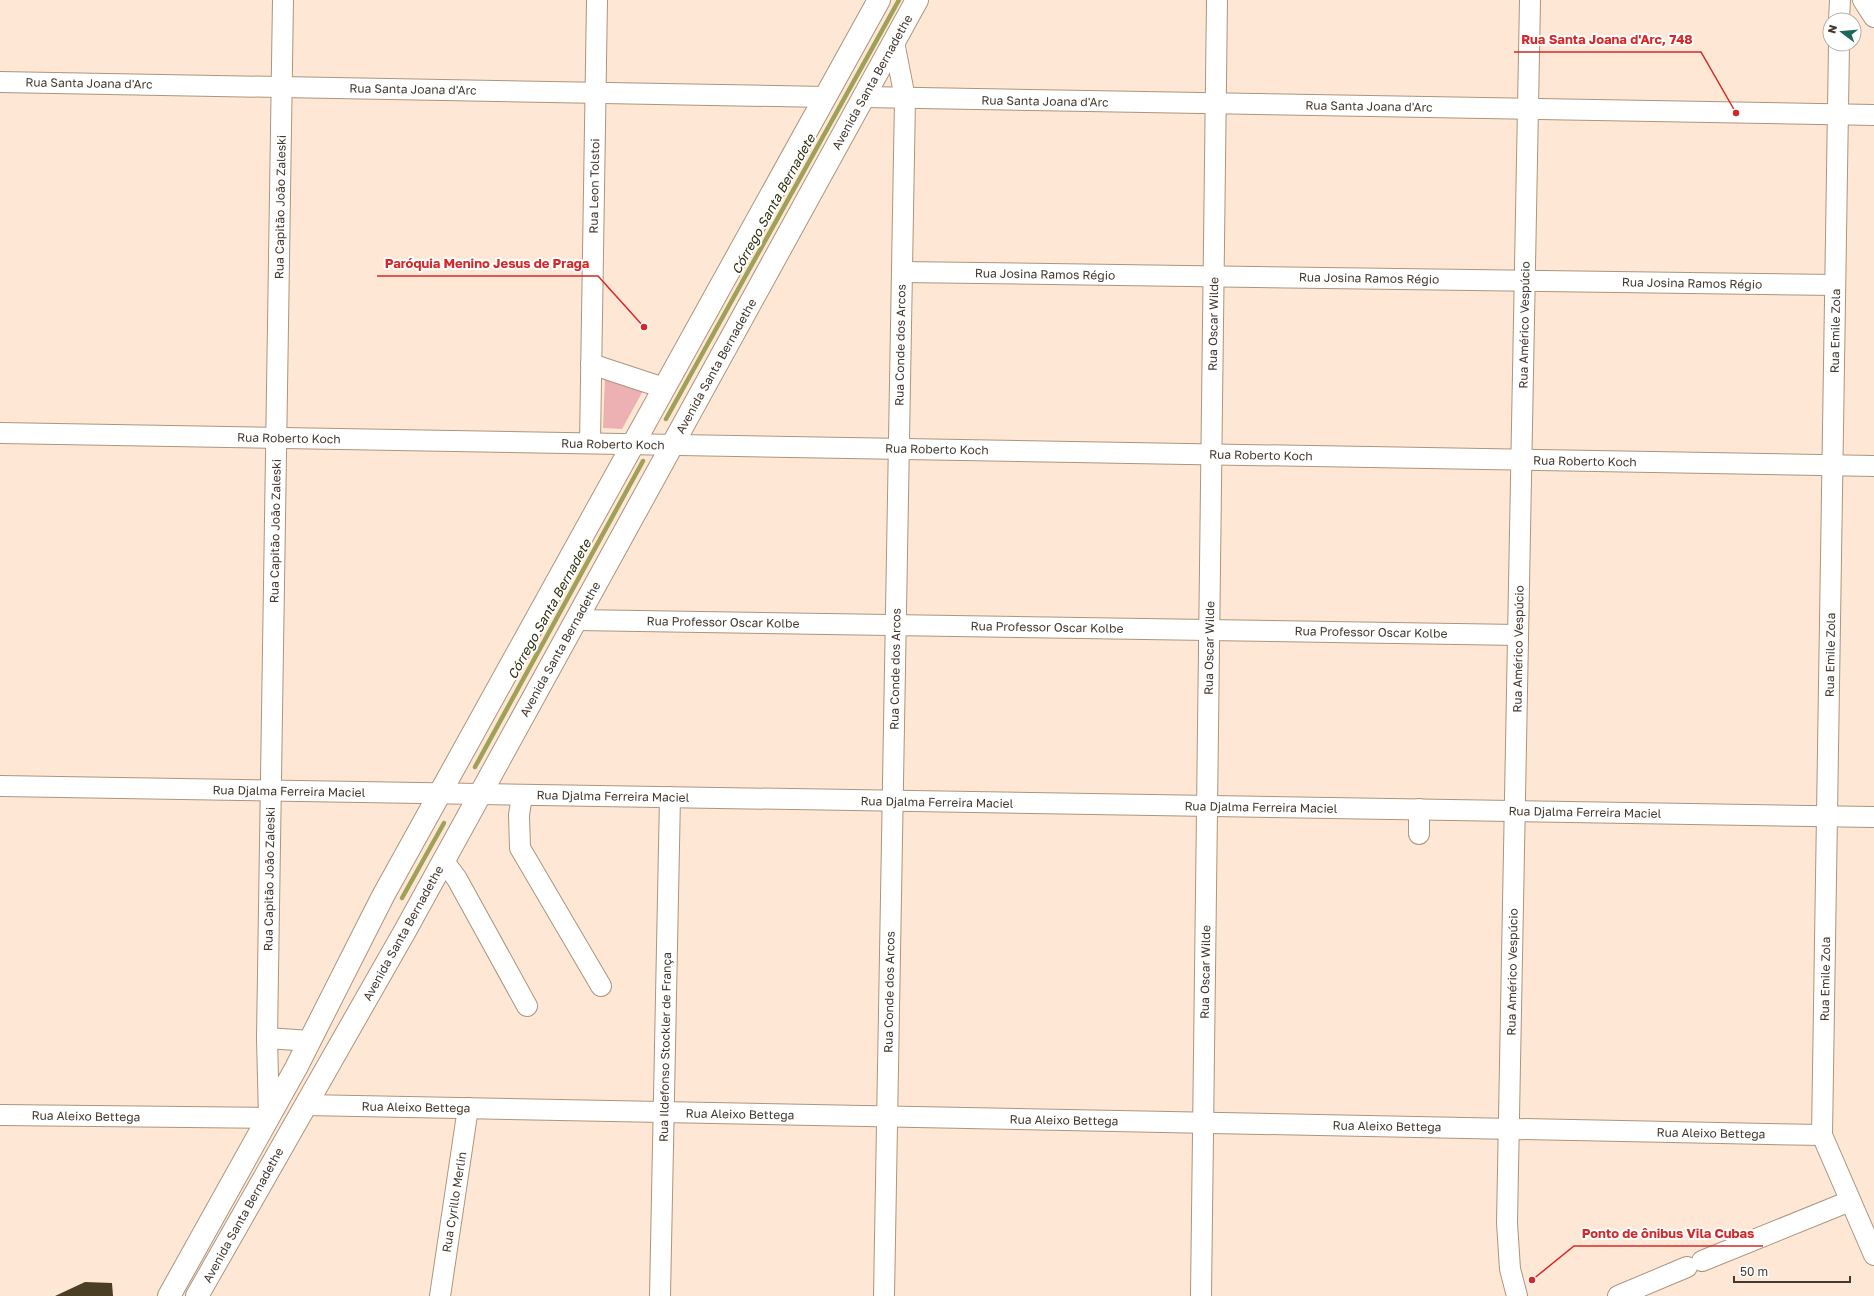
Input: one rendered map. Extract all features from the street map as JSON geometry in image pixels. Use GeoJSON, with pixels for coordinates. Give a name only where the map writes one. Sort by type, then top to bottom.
{"type":"FeatureCollection","features":[{"type":"Feature","properties":{"kind":"main road","name":"Avenida Santa Bernadethe"},"geometry":{"type":"LineString","coordinates":[[169,1296],[269,1118],[310,1041],[383,896],[879,0]]}},
{"type":"Feature","properties":{"kind":"main road","name":"Avenida Santa Bernadethe"},"geometry":{"type":"LineString","coordinates":[[197,1296],[480,794],[917,0]]}},
{"type":"Feature","properties":{"kind":"street","name":"Rua Capitão João Zaleski"},"geometry":{"type":"LineString","coordinates":[[269,1118],[267,1038],[283,0]]}},
{"type":"Feature","properties":{"kind":"street","name":"Rua Leon Tolstoi"},"geometry":{"type":"LineString","coordinates":[[590,443],[597,0]]}},
{"type":"Feature","properties":{"kind":"street","name":"Rua Oscar Wilde"},"geometry":{"type":"LineString","coordinates":[[1200,1296],[1217,0]]}},
{"type":"Feature","properties":{"kind":"street","name":"Rua Américo Vespúcio"},"geometry":{"type":"LineString","coordinates":[[1517,1296],[1510,1269],[1508,1246],[1509,1129],[1530,0]]}},
{"type":"Feature","properties":{"kind":"street"},"geometry":{"type":"LineString","coordinates":[[1839,12],[1840,0]]}},
{"type":"Feature","properties":{"kind":"street"},"geometry":{"type":"LineString","coordinates":[[1863,0],[1874,17]]}},
{"type":"Feature","properties":{"kind":"street","name":"Rua Conde dos Arcos"},"geometry":{"type":"LineString","coordinates":[[884,1296],[905,98],[894,42]]}},
{"type":"Feature","properties":{"kind":"street","name":"Rua Emile Zola"},"geometry":{"type":"LineString","coordinates":[[1839,52],[1822,1135],[1874,1255]]}},
{"type":"Feature","properties":{"kind":"street","name":"Rua Santa Joana d'Arc"},"geometry":{"type":"LineString","coordinates":[[0,82],[826,96]]}},
{"type":"Feature","properties":{"kind":"street","name":"Rua Santa Joana d'Arc"},"geometry":{"type":"LineString","coordinates":[[864,97],[1874,115]]}},
{"type":"Feature","properties":{"kind":"street","name":"Rua Josina Ramos Régio"},"geometry":{"type":"LineString","coordinates":[[902,272],[1835,285]]}},
{"type":"Feature","properties":{"kind":"street"},"geometry":{"type":"LineString","coordinates":[[591,364],[664,388]]}},
{"type":"Feature","properties":{"kind":"street","name":"Rua Roberto Koch"},"geometry":{"type":"LineString","coordinates":[[0,433],[1874,466]]}},
{"type":"Feature","properties":{"kind":"street","name":"Rua Professor Oscar Kolbe"},"geometry":{"type":"LineString","coordinates":[[576,620],[1518,635]]}},
{"type":"Feature","properties":{"kind":"street","name":"Rua Djalma Ferreira Maciel"},"geometry":{"type":"LineString","coordinates":[[0,786],[1874,817]]}},
{"type":"Feature","properties":{"kind":"street"},"geometry":{"type":"LineString","coordinates":[[522,795],[519,815],[520,848],[601,986]]}},
{"type":"Feature","properties":{"kind":"street","name":"Rua Ildefonso Stockler de França"},"geometry":{"type":"LineString","coordinates":[[660,1296],[670,797]]}},
{"type":"Feature","properties":{"kind":"street"},"geometry":{"type":"LineString","coordinates":[[1419,809],[1419,834]]}},
{"type":"Feature","properties":{"kind":"street"},"geometry":{"type":"LineString","coordinates":[[443,860],[456,879],[527,1006]]}},
{"type":"Feature","properties":{"kind":"street"},"geometry":{"type":"LineString","coordinates":[[267,1038],[310,1041]]}},
{"type":"Feature","properties":{"kind":"street","name":"Rua Aleixo Bettega"},"geometry":{"type":"LineString","coordinates":[[305,1105],[1822,1135]]}},
{"type":"Feature","properties":{"kind":"street","name":"Rua Cyrillo Merlin"},"geometry":{"type":"LineString","coordinates":[[440,1296],[468,1108]]}},
{"type":"Feature","properties":{"kind":"street","name":"Rua Aleixo Bettega"},"geometry":{"type":"LineString","coordinates":[[0,1115],[269,1118]]}},
{"type":"Feature","properties":{"kind":"street"},"geometry":{"type":"LineString","coordinates":[[1618,1296],[1850,1201]]}},
{"type":"Feature","properties":{"kind":"shaded area"},"geometry":{"type":"Polygon","coordinates":[[[605,377],[644,389],[622,429],[603,428],[605,377]]]}},
{"type":"Feature","properties":{"kind":"building"},"geometry":{"type":"Polygon","coordinates":[[[85,1282],[112,1283],[113,1296],[55,1296],[85,1282]]]}},
{"type":"Feature","properties":{"kind":"waterway","name":"Córrego Santa Bernadete"},"geometry":{"type":"LineString","coordinates":[[666,419],[899,0]]}},
{"type":"Feature","properties":{"kind":"waterway","name":"Córrego Santa Bernadete"},"geometry":{"type":"LineString","coordinates":[[475,767],[643,461]]}},
{"type":"Feature","properties":{"kind":"waterway","name":"Córrego Santa Bernadete"},"geometry":{"type":"LineString","coordinates":[[402,898],[444,823]]}},
{"type":"Feature","properties":{"kind":"place","name":"Rua Santa Joana d'Arc, 748"},"geometry":{"type":"Point","coordinates":[1736,113]}},
{"type":"Feature","properties":{"kind":"place","name":"Paróquia Menino Jesus de Praga"},"geometry":{"type":"Point","coordinates":[644,327]}},
{"type":"Feature","properties":{"kind":"place","name":"Ponto de ônibus Vila Cubas"},"geometry":{"type":"Point","coordinates":[1532,1280]}}]}
